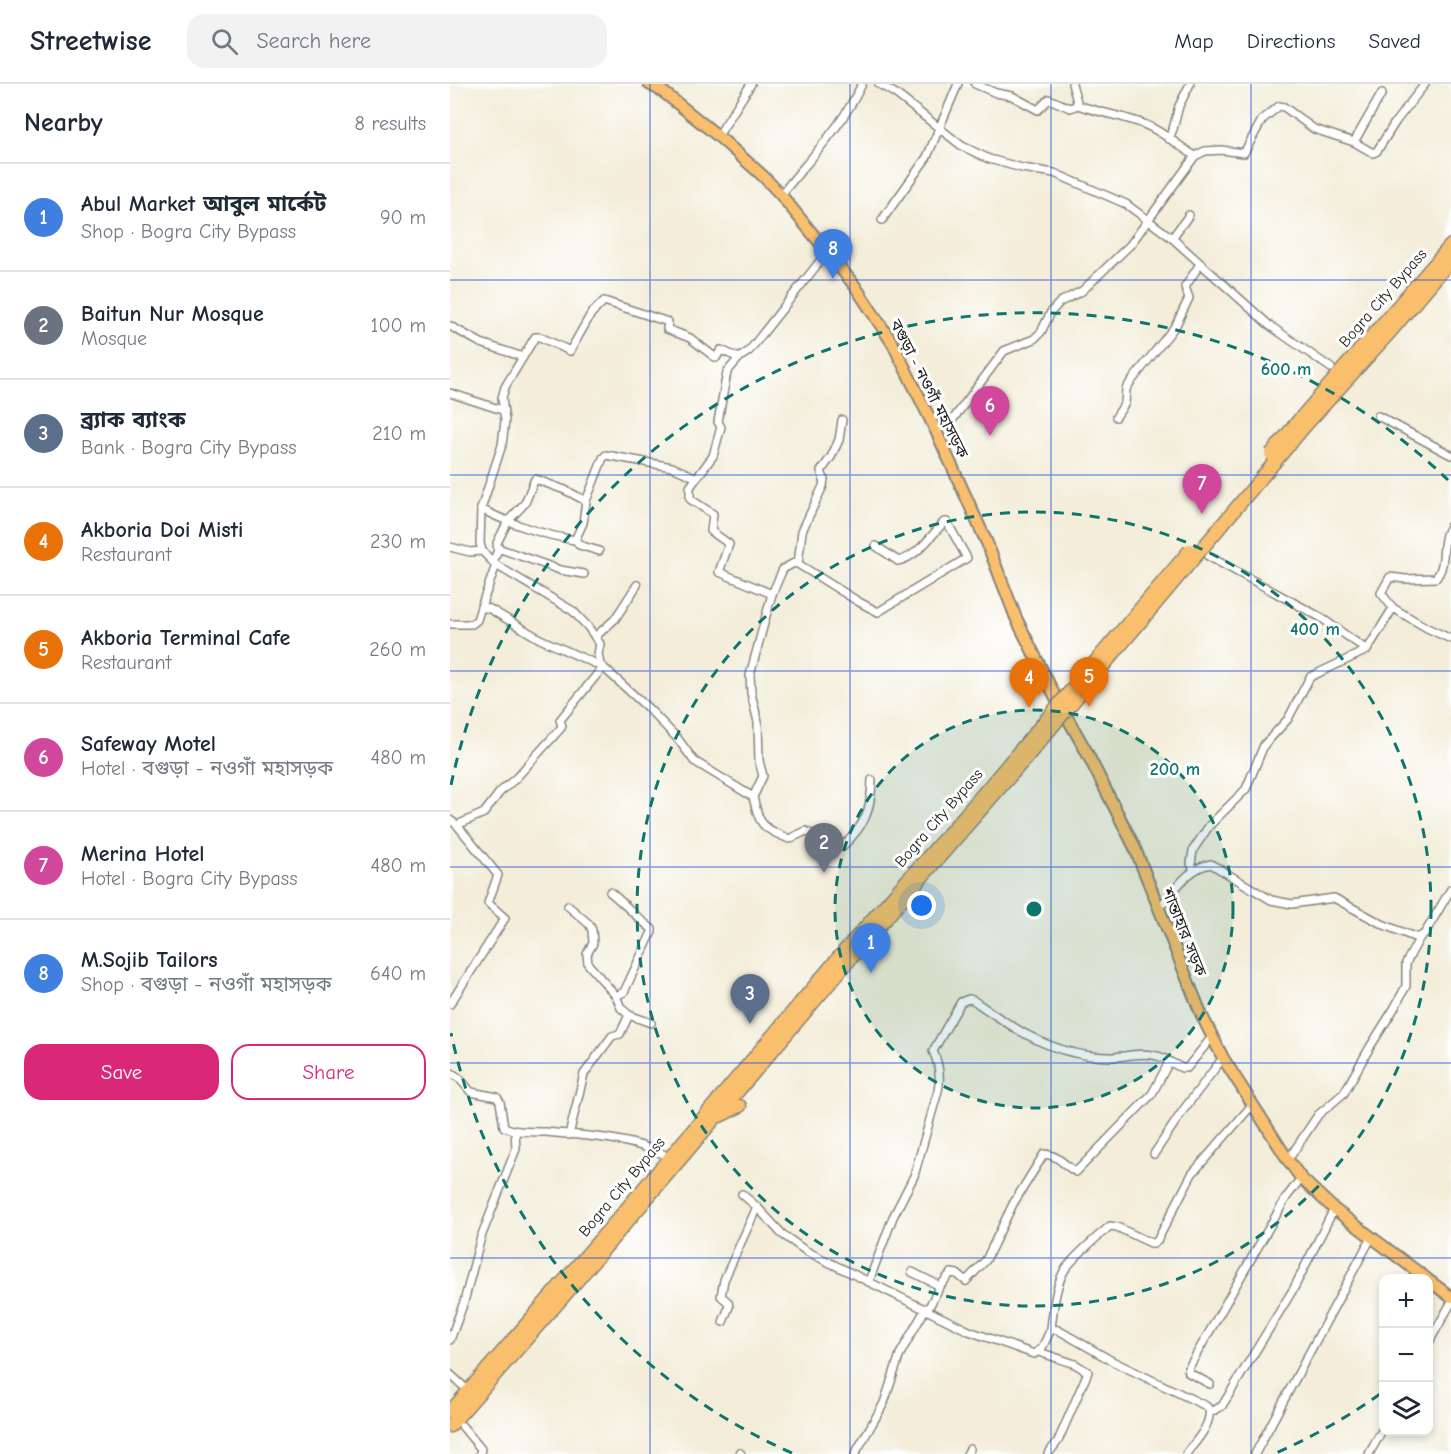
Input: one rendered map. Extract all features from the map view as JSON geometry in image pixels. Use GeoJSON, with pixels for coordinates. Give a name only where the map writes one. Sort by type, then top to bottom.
{"type":"FeatureCollection","features":[{"type":"Feature","properties":{"kind":"highway","name":"Bogra City Bypass"},"geometry":{"type":"LineString","coordinates":[[1386,328],[1451,245]]}},
{"type":"Feature","properties":{"kind":"highway","name":"Bogra City Bypass"},"geometry":{"type":"LineString","coordinates":[[450,1412],[842,961],[1301,423],[1451,260]]}},
{"type":"Feature","properties":{"kind":"highway","name":"Bogra City Bypass"},"geometry":{"type":"LineString","coordinates":[[456,1426],[714,1119],[842,961]]}},
{"type":"Feature","properties":{"kind":"highway"},"geometry":{"type":"LineString","coordinates":[[714,1119],[740,1106]]}},
{"type":"Feature","properties":{"kind":"main road","name":"বগুড়া - নওগাঁ মহাসড়ক"},"geometry":{"type":"LineString","coordinates":[[649,84],[662,91],[718,136],[763,176],[855,286],[893,344],[987,543]]}},
{"type":"Feature","properties":{"kind":"main road","name":"শান্তাহার সড়ক"},"geometry":{"type":"LineString","coordinates":[[987,543],[1016,618],[1054,696],[1085,749],[1134,846],[1158,909],[1223,1058],[1301,1178],[1334,1209],[1420,1274]]}},
{"type":"Feature","properties":{"kind":"main road","name":"শান্তাহার সড়ক"},"geometry":{"type":"LineString","coordinates":[[1433,1284],[1451,1297]]}},
{"type":"Feature","properties":{"kind":"street"},"geometry":{"type":"LineString","coordinates":[[718,136],[751,84]]}},
{"type":"Feature","properties":{"kind":"street"},"geometry":{"type":"LineString","coordinates":[[781,195],[837,128],[862,84]]}},
{"type":"Feature","properties":{"kind":"street"},"geometry":{"type":"LineString","coordinates":[[879,84],[962,146],[989,159],[1022,168],[1054,173],[1126,204],[1172,238],[1269,325],[1332,368]]}},
{"type":"Feature","properties":{"kind":"street"},"geometry":{"type":"LineString","coordinates":[[882,220],[927,157],[958,84]]}},
{"type":"Feature","properties":{"kind":"street"},"geometry":{"type":"LineString","coordinates":[[975,84],[996,93],[1012,96],[1038,110],[1048,99],[1071,108],[1078,105],[1149,126],[1195,156]]}},
{"type":"Feature","properties":{"kind":"street"},"geometry":{"type":"LineString","coordinates":[[1072,84],[1078,105]]}},
{"type":"Feature","properties":{"kind":"street"},"geometry":{"type":"LineString","coordinates":[[1169,139],[1179,106],[1190,84]]}},
{"type":"Feature","properties":{"kind":"street"},"geometry":{"type":"LineString","coordinates":[[936,431],[954,418],[1004,351],[1034,339],[1060,302],[1082,291],[1130,244],[1195,156],[1205,151],[1221,150],[1244,153],[1262,120],[1279,106],[1284,107],[1314,129],[1354,142],[1369,152],[1377,151],[1396,121],[1425,84]]}},
{"type":"Feature","properties":{"kind":"street"},"geometry":{"type":"LineString","coordinates":[[1354,142],[1382,93]]}},
{"type":"Feature","properties":{"kind":"street"},"geometry":{"type":"LineString","coordinates":[[1172,238],[1189,215]]}},
{"type":"Feature","properties":{"kind":"street"},"geometry":{"type":"LineString","coordinates":[[772,594],[719,572],[729,544],[711,531],[713,514],[690,499],[690,487],[716,452],[721,427],[718,422],[724,378],[727,372],[739,357],[749,351],[828,251]]}},
{"type":"Feature","properties":{"kind":"street"},"geometry":{"type":"LineString","coordinates":[[1116,417],[1125,403],[1126,389],[1176,325],[1189,298],[1185,290],[1186,284],[1200,264]]}},
{"type":"Feature","properties":{"kind":"street"},"geometry":{"type":"LineString","coordinates":[[602,666],[598,658],[600,644],[573,611],[495,563],[482,551],[479,530],[481,509],[502,445],[505,421],[502,410],[505,387],[535,337],[540,336],[570,351],[591,314],[604,301],[668,322],[668,329],[690,338],[716,358],[721,350],[739,357]]}},
{"type":"Feature","properties":{"kind":"street"},"geometry":{"type":"LineString","coordinates":[[450,326],[481,343],[523,357]]}},
{"type":"Feature","properties":{"kind":"street"},"geometry":{"type":"LineString","coordinates":[[450,393],[502,410]]}},
{"type":"Feature","properties":{"kind":"street"},"geometry":{"type":"LineString","coordinates":[[1378,416],[1451,455]]}},
{"type":"Feature","properties":{"kind":"street"},"geometry":{"type":"LineString","coordinates":[[798,564],[802,531],[823,486],[824,479],[821,471],[839,440],[842,420]]}},
{"type":"Feature","properties":{"kind":"street"},"geometry":{"type":"LineString","coordinates":[[576,540],[583,523],[586,501],[606,455],[672,467],[697,478]]}},
{"type":"Feature","properties":{"kind":"street"},"geometry":{"type":"LineString","coordinates":[[450,624],[472,624],[477,620],[495,563],[497,543],[508,521],[525,503],[535,479],[586,501]]}},
{"type":"Feature","properties":{"kind":"street"},"geometry":{"type":"LineString","coordinates":[[481,509],[503,521],[557,538],[576,540]]}},
{"type":"Feature","properties":{"kind":"street"},"geometry":{"type":"LineString","coordinates":[[872,780],[872,800],[866,817],[859,831],[842,847],[806,831],[789,839],[772,831],[759,820],[753,797],[763,776],[759,762],[758,722],[751,693],[750,675],[772,594],[783,569],[794,563],[878,612],[967,558],[947,522],[944,522],[917,551],[904,560],[898,561],[876,546]]}},
{"type":"Feature","properties":{"kind":"street"},"geometry":{"type":"LineString","coordinates":[[1451,525],[1447,530],[1440,574],[1436,579],[1390,577],[1380,593],[1393,608],[1451,639]]}},
{"type":"Feature","properties":{"kind":"street"},"geometry":{"type":"LineString","coordinates":[[576,540],[579,545],[599,551]]}},
{"type":"Feature","properties":{"kind":"street"},"geometry":{"type":"LineString","coordinates":[[450,547],[470,552],[482,551]]}},
{"type":"Feature","properties":{"kind":"street"},"geometry":{"type":"LineString","coordinates":[[498,548],[560,570],[584,574]]}},
{"type":"Feature","properties":{"kind":"street"},"geometry":{"type":"LineString","coordinates":[[1208,556],[1320,617],[1367,650]]}},
{"type":"Feature","properties":{"kind":"street"},"geometry":{"type":"LineString","coordinates":[[595,637],[615,619],[637,585]]}},
{"type":"Feature","properties":{"kind":"street"},"geometry":{"type":"LineString","coordinates":[[481,607],[490,609],[540,639],[602,666],[650,710],[678,739],[694,761],[753,797]]}},
{"type":"Feature","properties":{"kind":"street"},"geometry":{"type":"LineString","coordinates":[[1194,870],[1191,864],[1193,850],[1209,826],[1246,789],[1264,745],[1288,719],[1310,677],[1367,650],[1393,608]]}},
{"type":"Feature","properties":{"kind":"street"},"geometry":{"type":"LineString","coordinates":[[450,1004],[505,918],[488,903],[498,875],[454,823],[483,813],[500,792],[525,769],[561,728],[560,720],[602,666]]}},
{"type":"Feature","properties":{"kind":"street"},"geometry":{"type":"LineString","coordinates":[[1158,909],[1194,870],[1202,865],[1211,864],[1271,900],[1292,904],[1334,898],[1382,924],[1414,937],[1420,937]]}},
{"type":"Feature","properties":{"kind":"street"},"geometry":{"type":"LineString","coordinates":[[1288,1160],[1318,1115],[1344,1093],[1406,986],[1406,963],[1451,889]]}},
{"type":"Feature","properties":{"kind":"street"},"geometry":{"type":"LineString","coordinates":[[610,892],[628,906],[639,920],[652,929],[624,992],[616,996]]}},
{"type":"Feature","properties":{"kind":"street"},"geometry":{"type":"LineString","coordinates":[[568,906],[589,924],[592,930],[593,944],[586,954],[588,964],[616,996],[621,1008],[629,1015],[651,1023]]}},
{"type":"Feature","properties":{"kind":"street"},"geometry":{"type":"LineString","coordinates":[[869,1281],[893,1217],[914,1176],[938,1091],[941,1080],[933,1051],[961,1002],[973,1000],[1028,1037],[1066,1051],[1108,1057],[1153,1054],[1182,1068],[1186,1068],[1212,1037]]}},
{"type":"Feature","properties":{"kind":"street"},"geometry":{"type":"LineString","coordinates":[[569,1135],[584,1074],[612,1036],[620,1034],[629,1015]]}},
{"type":"Feature","properties":{"kind":"street"},"geometry":{"type":"LineString","coordinates":[[1154,1154],[1184,1109],[1223,1058]]}},
{"type":"Feature","properties":{"kind":"street"},"geometry":{"type":"LineString","coordinates":[[855,1454],[884,1403],[900,1354],[940,1286],[951,1274],[957,1274],[966,1281],[986,1260],[1013,1204],[1044,1154],[1048,1153],[1060,1159],[1076,1172],[1152,1094],[1170,1062]]}},
{"type":"Feature","properties":{"kind":"street"},"geometry":{"type":"LineString","coordinates":[[450,1072],[459,1078],[471,1092],[497,1097],[504,1127],[515,1131],[624,1141],[644,1145],[663,1154]]}},
{"type":"Feature","properties":{"kind":"street"},"geometry":{"type":"LineString","coordinates":[[1039,1352],[1052,1329],[1053,1309],[1063,1273],[1070,1264],[1110,1226],[1153,1244],[1157,1241],[1192,1173],[1253,1104]]}},
{"type":"Feature","properties":{"kind":"street"},"geometry":{"type":"LineString","coordinates":[[450,1340],[464,1302],[481,1237],[516,1149],[515,1131]]}},
{"type":"Feature","properties":{"kind":"street"},"geometry":{"type":"LineString","coordinates":[[1210,1384],[1189,1373],[1188,1369],[1286,1198],[1301,1178]]}},
{"type":"Feature","properties":{"kind":"street"},"geometry":{"type":"LineString","coordinates":[[742,1194],[782,1234],[806,1251],[831,1264],[969,1331],[1034,1354],[1039,1352],[1075,1364],[1088,1372],[1058,1441],[1048,1454]]}},
{"type":"Feature","properties":{"kind":"street"},"geometry":{"type":"LineString","coordinates":[[723,1322],[729,1307],[728,1302],[721,1296],[724,1280],[757,1207]]}},
{"type":"Feature","properties":{"kind":"street"},"geometry":{"type":"LineString","coordinates":[[1186,1454],[1202,1433],[1211,1412],[1222,1406],[1288,1298],[1334,1209]]}},
{"type":"Feature","properties":{"kind":"street"},"geometry":{"type":"LineString","coordinates":[[1255,1454],[1371,1238]]}},
{"type":"Feature","properties":{"kind":"street"},"geometry":{"type":"LineString","coordinates":[[912,1272],[940,1286]]}},
{"type":"Feature","properties":{"kind":"street"},"geometry":{"type":"LineString","coordinates":[[1433,1335],[1451,1303]]}},
{"type":"Feature","properties":{"kind":"street"},"geometry":{"type":"LineString","coordinates":[[1052,1329],[1070,1335],[1114,1362],[1206,1406],[1211,1412]]}},
{"type":"Feature","properties":{"kind":"street"},"geometry":{"type":"LineString","coordinates":[[450,1374],[463,1386]]}},
{"type":"Feature","properties":{"kind":"street"},"geometry":{"type":"LineString","coordinates":[[456,1426],[482,1449],[480,1454]]}},
{"type":"Feature","properties":{"kind":"street"},"geometry":{"type":"LineString","coordinates":[[1369,1454],[1379,1435]]}},
{"type":"Feature","properties":{"kind":"place","name":"M.Sojib Tailors"},"geometry":{"type":"Point","coordinates":[833,279]}},
{"type":"Feature","properties":{"kind":"place","name":"Safeway Motel"},"geometry":{"type":"Point","coordinates":[990,436]}},
{"type":"Feature","properties":{"kind":"place","name":"Merina Hotel"},"geometry":{"type":"Point","coordinates":[1202,514]}},
{"type":"Feature","properties":{"kind":"place","name":"Akboria Terminal Cafe"},"geometry":{"type":"Point","coordinates":[1089,707]}},
{"type":"Feature","properties":{"kind":"place","name":"Akboria Doi Misti"},"geometry":{"type":"Point","coordinates":[1029,708]}},
{"type":"Feature","properties":{"kind":"place","name":"Baitun Nur Mosque"},"geometry":{"type":"Point","coordinates":[824,873]}},
{"type":"Feature","properties":{"kind":"place","name":"Abul Market আবুল মার্কেট"},"geometry":{"type":"Point","coordinates":[871,973]}},
{"type":"Feature","properties":{"kind":"place","name":"ব্র্যাক ব্যাংক"},"geometry":{"type":"Point","coordinates":[750,1024]}}]}
